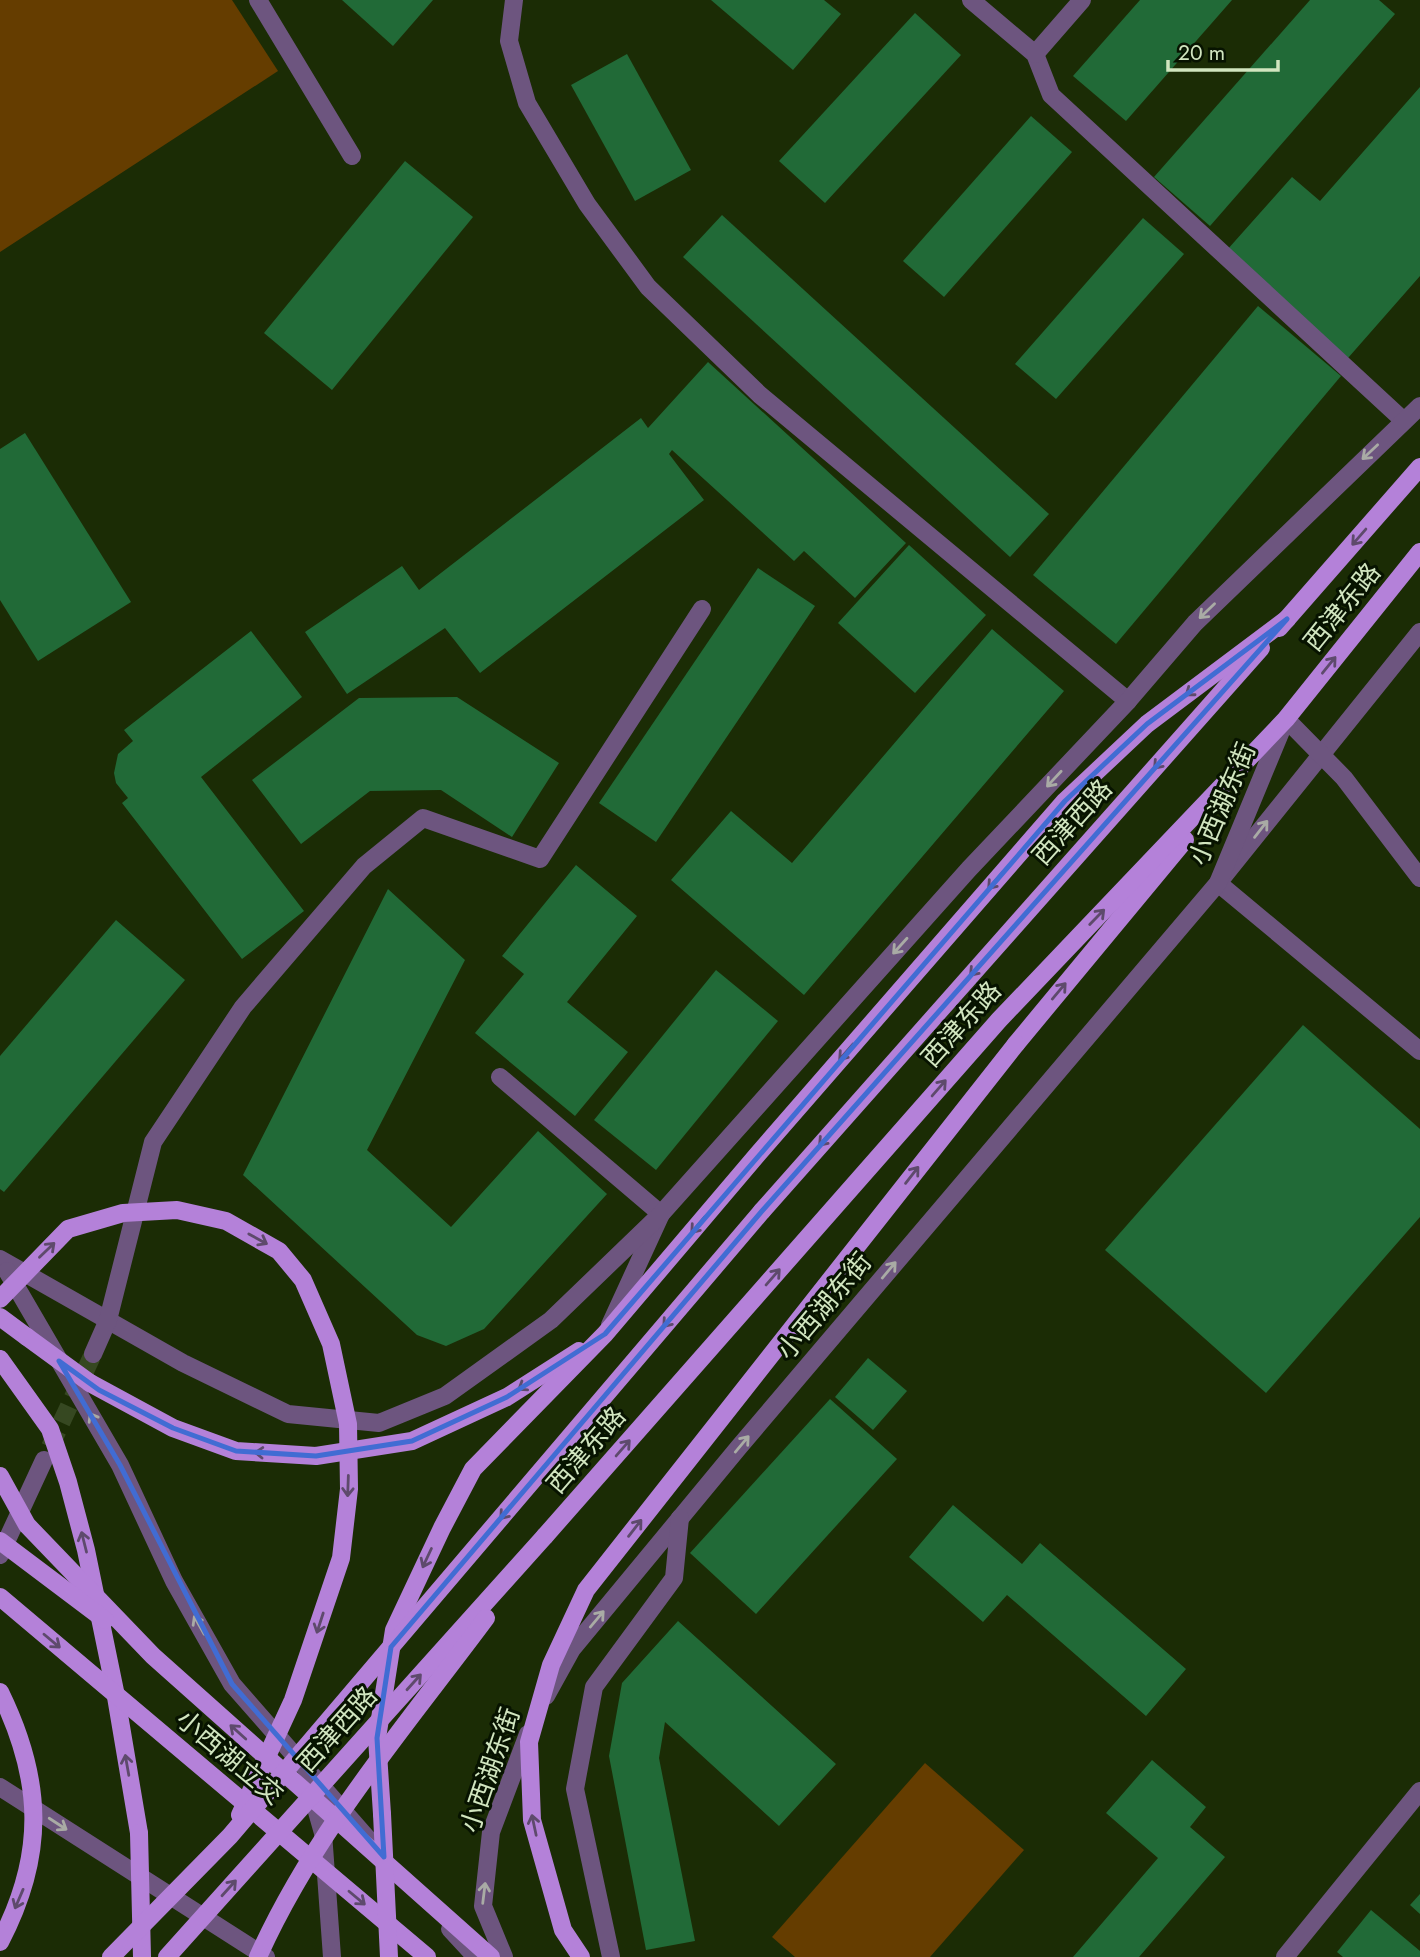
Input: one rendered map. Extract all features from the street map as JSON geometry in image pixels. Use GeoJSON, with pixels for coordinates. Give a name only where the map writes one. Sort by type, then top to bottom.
{"type":"FeatureCollection","features":[{"type":"Feature","properties":{"kind":"main road","name":"西津西路"},"geometry":{"type":"LineString","coordinates":[[111,1957],[230,1836],[762,1211],[1420,467]]}},
{"type":"Feature","properties":{"kind":"main road","name":"西津东路"},"geometry":{"type":"LineString","coordinates":[[545,1536],[999,1020],[1286,719],[1420,552]]}},
{"type":"Feature","properties":{"kind":"main road"},"geometry":{"type":"LineString","coordinates":[[390,1957],[377,1738],[394,1630],[473,1469],[605,1334],[1065,801],[1147,724],[1287,619]]}},
{"type":"Feature","properties":{"kind":"main road"},"geometry":{"type":"LineString","coordinates":[[581,1957],[563,1930],[532,1820],[529,1742],[551,1665],[580,1602],[595,1579],[1016,1044],[1286,719]]}},
{"type":"Feature","properties":{"kind":"main road"},"geometry":{"type":"LineString","coordinates":[[0,1299],[68,1229],[123,1213],[177,1210],[226,1221],[279,1251],[303,1280],[331,1344],[348,1424],[349,1489],[341,1558],[293,1700],[230,1836]]}},
{"type":"Feature","properties":{"kind":"main road"},"geometry":{"type":"LineString","coordinates":[[0,1317],[90,1383],[173,1428],[236,1451],[316,1456],[412,1441],[507,1397],[605,1334]]}},
{"type":"Feature","properties":{"kind":"main road"},"geometry":{"type":"LineString","coordinates":[[0,1359],[50,1429],[68,1482],[86,1550],[115,1690],[139,1833],[142,1957]]}},
{"type":"Feature","properties":{"kind":"main road"},"geometry":{"type":"LineString","coordinates":[[0,1476],[27,1525],[153,1656]]}},
{"type":"Feature","properties":{"kind":"main road","name":"西津西路"},"geometry":{"type":"LineString","coordinates":[[167,1957],[545,1536]]}},
{"type":"Feature","properties":{"kind":"main road"},"geometry":{"type":"LineString","coordinates":[[258,1957],[274,1922],[329,1828],[545,1536]]}},
{"type":"Feature","properties":{"kind":"main road"},"geometry":{"type":"LineString","coordinates":[[0,1541],[153,1656]]}},
{"type":"Feature","properties":{"kind":"main road","name":"小西湖立交"},"geometry":{"type":"LineString","coordinates":[[0,1597],[426,1957]]}},
{"type":"Feature","properties":{"kind":"main road","name":"小西湖立交"},"geometry":{"type":"LineString","coordinates":[[153,1656],[491,1957]]}},
{"type":"Feature","properties":{"kind":"main road"},"geometry":{"type":"LineString","coordinates":[[0,1692],[17,1728],[25,1754],[33,1805],[33,1844],[26,1884],[0,1942]]}},
{"type":"Feature","properties":{"kind":"street"},"geometry":{"type":"LineString","coordinates":[[258,0],[352,156]]}},
{"type":"Feature","properties":{"kind":"street"},"geometry":{"type":"LineString","coordinates":[[514,0],[509,41],[527,103],[587,204],[648,287],[760,395],[1128,701]]}},
{"type":"Feature","properties":{"kind":"street"},"geometry":{"type":"LineString","coordinates":[[971,0],[1035,54],[1051,95],[1404,421]]}},
{"type":"Feature","properties":{"kind":"street"},"geometry":{"type":"LineString","coordinates":[[1035,54],[1082,0]]}},
{"type":"Feature","properties":{"kind":"street"},"geometry":{"type":"LineString","coordinates":[[0,1259],[183,1363],[288,1414],[379,1423],[445,1396],[551,1320],[662,1214],[969,869],[1128,701],[1195,623],[1420,405]]}},
{"type":"Feature","properties":{"kind":"street"},"geometry":{"type":"LineString","coordinates":[[93,1354],[108,1320],[153,1142],[243,1007],[365,866],[423,818],[540,859],[702,610]]}},
{"type":"Feature","properties":{"kind":"street"},"geometry":{"type":"LineString","coordinates":[[1420,632],[1219,883],[1420,1051]]}},
{"type":"Feature","properties":{"kind":"street"},"geometry":{"type":"LineString","coordinates":[[1286,719],[1344,778],[1420,878]]}},
{"type":"Feature","properties":{"kind":"street","name":"小西湖东街"},"geometry":{"type":"LineString","coordinates":[[504,1957],[483,1906],[492,1832],[536,1713],[572,1649],[1219,883],[1286,719]]}},
{"type":"Feature","properties":{"kind":"street"},"geometry":{"type":"LineString","coordinates":[[500,1077],[662,1214]]}},
{"type":"Feature","properties":{"kind":"street"},"geometry":{"type":"LineString","coordinates":[[605,1334],[662,1214]]}},
{"type":"Feature","properties":{"kind":"street"},"geometry":{"type":"LineString","coordinates":[[0,1259],[120,1465],[174,1581],[232,1684],[305,1770],[475,1957]]}},
{"type":"Feature","properties":{"kind":"street"},"geometry":{"type":"LineString","coordinates":[[0,1555],[44,1460]]}},
{"type":"Feature","properties":{"kind":"street"},"geometry":{"type":"LineString","coordinates":[[611,1957],[575,1789],[594,1687],[674,1578],[680,1518]]}},
{"type":"Feature","properties":{"kind":"street"},"geometry":{"type":"LineString","coordinates":[[305,1770],[323,1833],[332,1957]]}},
{"type":"Feature","properties":{"kind":"street"},"geometry":{"type":"LineString","coordinates":[[0,1787],[266,1957]]}},
{"type":"Feature","properties":{"kind":"street"},"geometry":{"type":"LineString","coordinates":[[1285,1957],[1420,1791]]}},
{"type":"Feature","properties":{"kind":"highlighted area"},"geometry":{"type":"Polygon","coordinates":[[[1287,619],[762,1211],[391,1647],[377,1738],[384,1857],[232,1684],[120,1465],[59,1361],[99,1390],[173,1428],[236,1451],[316,1456],[412,1441],[507,1397],[605,1334],[1065,801],[1147,724],[1287,619]]]}},
{"type":"Feature","properties":{"kind":"shaded area"},"geometry":{"type":"Polygon","coordinates":[[[0,0],[232,0],[278,71],[0,252],[0,0]]]}},
{"type":"Feature","properties":{"kind":"shaded area"},"geometry":{"type":"Polygon","coordinates":[[[925,1763],[1024,1850],[930,1957],[795,1957],[772,1937],[925,1763]]]}},
{"type":"Feature","properties":{"kind":"building"},"geometry":{"type":"Polygon","coordinates":[[[342,0],[433,0],[393,46],[342,0]]]}},
{"type":"Feature","properties":{"kind":"building"},"geometry":{"type":"Polygon","coordinates":[[[711,0],[824,0],[841,14],[793,70],[711,0]]]}},
{"type":"Feature","properties":{"kind":"building"},"geometry":{"type":"Polygon","coordinates":[[[1140,0],[1232,0],[1126,121],[1073,76],[1140,0]]]}},
{"type":"Feature","properties":{"kind":"building"},"geometry":{"type":"Polygon","coordinates":[[[1310,0],[1379,0],[1395,14],[1210,226],[1154,177],[1310,0]]]}},
{"type":"Feature","properties":{"kind":"building"},"geometry":{"type":"Polygon","coordinates":[[[915,13],[961,55],[825,203],[779,161],[915,13]]]}},
{"type":"Feature","properties":{"kind":"building"},"geometry":{"type":"Polygon","coordinates":[[[627,54],[691,170],[635,201],[571,85],[627,54]]]}},
{"type":"Feature","properties":{"kind":"building"},"geometry":{"type":"Polygon","coordinates":[[[1420,87],[1420,276],[1348,358],[1227,250],[1292,177],[1320,201],[1420,87]]]}},
{"type":"Feature","properties":{"kind":"building"},"geometry":{"type":"Polygon","coordinates":[[[1031,116],[1072,152],[944,297],[903,261],[1031,116]]]}},
{"type":"Feature","properties":{"kind":"building"},"geometry":{"type":"Polygon","coordinates":[[[405,161],[473,217],[332,390],[264,333],[405,161]]]}},
{"type":"Feature","properties":{"kind":"building"},"geometry":{"type":"Polygon","coordinates":[[[722,215],[1049,514],[1010,557],[683,257],[722,215]]]}},
{"type":"Feature","properties":{"kind":"building"},"geometry":{"type":"Polygon","coordinates":[[[1143,218],[1184,254],[1056,399],[1015,364],[1143,218]]]}},
{"type":"Feature","properties":{"kind":"building"},"geometry":{"type":"Polygon","coordinates":[[[1258,306],[1341,376],[1116,644],[1033,575],[1258,306]]]}},
{"type":"Feature","properties":{"kind":"building"},"geometry":{"type":"Polygon","coordinates":[[[708,362],[906,543],[855,598],[804,551],[794,561],[672,450],[669,454],[704,500],[480,673],[445,628],[347,694],[305,632],[402,566],[419,590],[641,418],[648,428],[708,362]]]}},
{"type":"Feature","properties":{"kind":"building"},"geometry":{"type":"Polygon","coordinates":[[[25,433],[131,602],[38,661],[0,600],[0,449],[25,433]]]}},
{"type":"Feature","properties":{"kind":"building"},"geometry":{"type":"Polygon","coordinates":[[[909,545],[986,615],[915,693],[838,623],[909,545]]]}},
{"type":"Feature","properties":{"kind":"building"},"geometry":{"type":"Polygon","coordinates":[[[758,568],[815,606],[656,842],[599,803],[758,568]]]}},
{"type":"Feature","properties":{"kind":"building"},"geometry":{"type":"Polygon","coordinates":[[[992,629],[1064,691],[804,995],[671,880],[731,811],[792,863],[992,629]]]}},
{"type":"Feature","properties":{"kind":"building"},"geometry":{"type":"Polygon","coordinates":[[[251,631],[302,697],[201,777],[304,911],[242,959],[122,803],[128,798],[116,783],[114,773],[118,754],[133,741],[124,730],[251,631]]]}},
{"type":"Feature","properties":{"kind":"building"},"geometry":{"type":"Polygon","coordinates":[[[457,697],[559,763],[512,837],[441,790],[370,791],[301,844],[252,780],[359,698],[457,697]]]}},
{"type":"Feature","properties":{"kind":"building"},"geometry":{"type":"Polygon","coordinates":[[[576,865],[637,916],[567,1002],[628,1052],[575,1116],[475,1033],[524,974],[502,956],[576,865]]]}},
{"type":"Feature","properties":{"kind":"building"},"geometry":{"type":"Polygon","coordinates":[[[388,889],[465,960],[367,1150],[451,1227],[538,1131],[607,1194],[484,1329],[446,1346],[417,1335],[243,1175],[388,889]]]}},
{"type":"Feature","properties":{"kind":"building"},"geometry":{"type":"Polygon","coordinates":[[[116,920],[185,980],[4,1192],[0,1189],[0,1056],[116,920]]]}},
{"type":"Feature","properties":{"kind":"building"},"geometry":{"type":"Polygon","coordinates":[[[716,970],[778,1021],[656,1170],[594,1120],[716,970]]]}},
{"type":"Feature","properties":{"kind":"building"},"geometry":{"type":"Polygon","coordinates":[[[1303,1025],[1420,1129],[1420,1217],[1266,1393],[1105,1250],[1303,1025]]]}},
{"type":"Feature","properties":{"kind":"building"},"geometry":{"type":"Polygon","coordinates":[[[868,1358],[907,1391],[873,1430],[835,1397],[868,1358]]]}},
{"type":"Feature","properties":{"kind":"building"},"geometry":{"type":"Polygon","coordinates":[[[830,1399],[897,1459],[756,1614],[690,1553],[830,1399]]]}},
{"type":"Feature","properties":{"kind":"building"},"geometry":{"type":"Polygon","coordinates":[[[953,1505],[1022,1564],[1040,1543],[1186,1669],[1146,1716],[1007,1595],[983,1622],[909,1557],[953,1505]]]}},
{"type":"Feature","properties":{"kind":"building"},"geometry":{"type":"Polygon","coordinates":[[[678,1621],[836,1764],[779,1826],[665,1722],[659,1758],[695,1941],[646,1950],[609,1756],[622,1683],[678,1621]]]}},
{"type":"Feature","properties":{"kind":"building"},"geometry":{"type":"Polygon","coordinates":[[[1152,1760],[1206,1807],[1190,1827],[1225,1857],[1139,1957],[1073,1957],[1158,1858],[1106,1813],[1152,1760]]]}},
{"type":"Feature","properties":{"kind":"building"},"geometry":{"type":"Polygon","coordinates":[[[1420,1894],[1420,1914],[1410,1905],[1420,1894]]]}},
{"type":"Feature","properties":{"kind":"building"},"geometry":{"type":"Polygon","coordinates":[[[1371,1910],[1420,1951],[1420,1957],[1343,1957],[1337,1952],[1371,1910]]]}},
{"type":"Feature","properties":{"kind":"tunnel"},"geometry":{"type":"LineString","coordinates":[[50,1447],[93,1354]]}}]}
